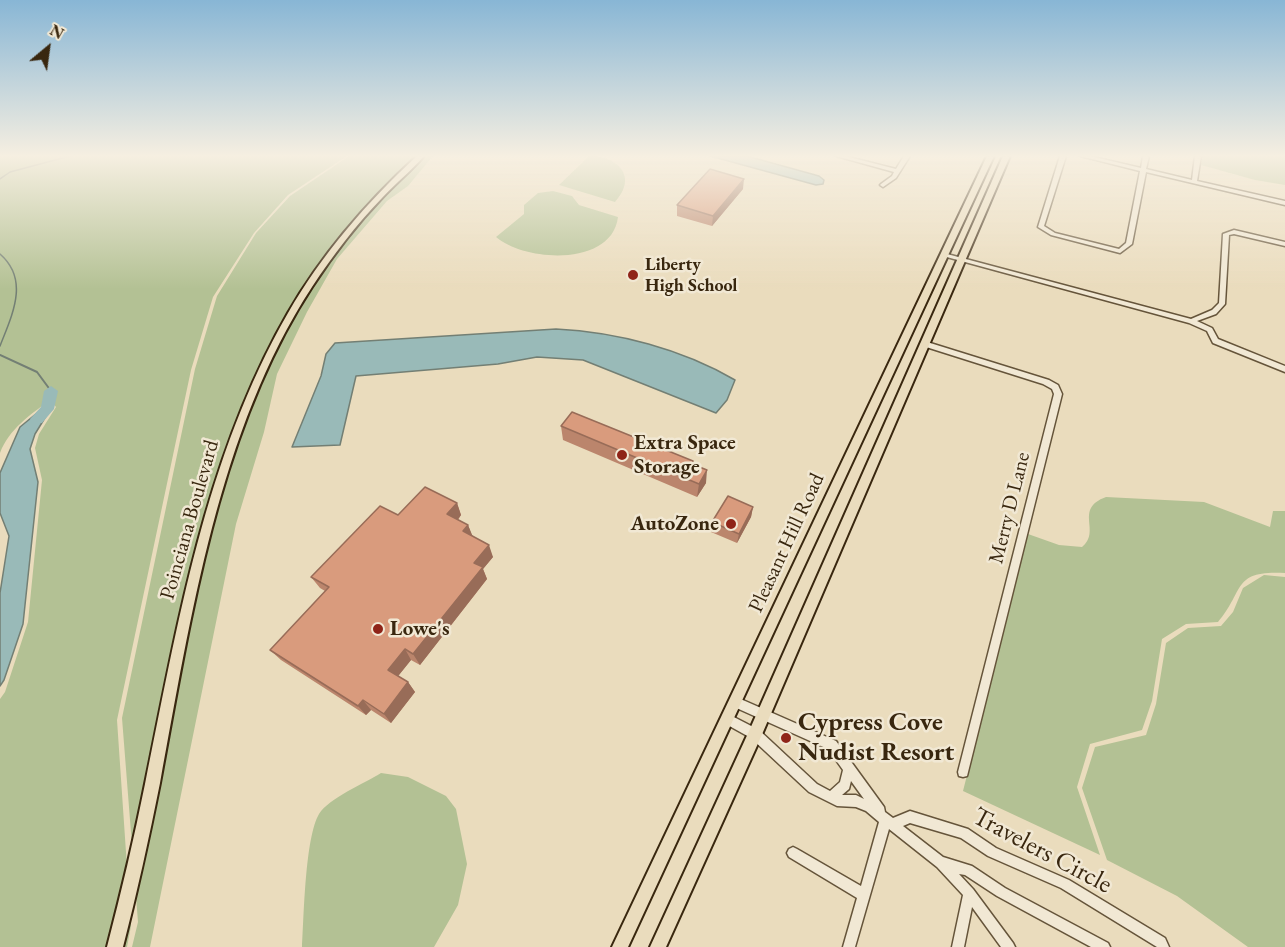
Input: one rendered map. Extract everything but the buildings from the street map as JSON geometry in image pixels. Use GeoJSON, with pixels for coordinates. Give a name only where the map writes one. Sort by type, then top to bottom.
{"type":"FeatureCollection","features":[{"type":"Feature","properties":{"kind":"main road","name":"Poinciana Boulevard"},"geometry":{"type":"LineString","coordinates":[[115,947],[139,850],[193,579],[219,484],[245,410],[279,335],[323,266],[378,200]]}},
{"type":"Feature","properties":{"kind":"main road","name":"Pleasant Hill Road"},"geometry":{"type":"LineString","coordinates":[[620,947],[970,200]]}},
{"type":"Feature","properties":{"kind":"main road"},"geometry":{"type":"LineString","coordinates":[[658,947],[765,713],[988,200]]}},
{"type":"Feature","properties":{"kind":"main road"},"geometry":{"type":"LineString","coordinates":[[915,318],[925,344]]}},
{"type":"Feature","properties":{"kind":"street"},"geometry":{"type":"LineString","coordinates":[[1049,200],[1041,227],[1053,234],[1120,251],[1129,244],[1138,200]]}},
{"type":"Feature","properties":{"kind":"street"},"geometry":{"type":"LineString","coordinates":[[1191,321],[1215,312],[1222,304],[1226,234],[1234,232],[1285,244]]}},
{"type":"Feature","properties":{"kind":"street"},"geometry":{"type":"LineString","coordinates":[[945,255],[1067,285],[1191,321],[1210,330],[1215,341],[1285,369]]}},
{"type":"Feature","properties":{"kind":"street"},"geometry":{"type":"LineString","coordinates":[[1203,326],[1214,321],[1215,312]]}},
{"type":"Feature","properties":{"kind":"street","name":"Merry D Lane"},"geometry":{"type":"LineString","coordinates":[[925,344],[1046,382],[1055,387],[1058,394],[963,772]]}},
{"type":"Feature","properties":{"kind":"street"},"geometry":{"type":"LineString","coordinates":[[735,702],[765,713],[832,745],[889,821]]}},
{"type":"Feature","properties":{"kind":"street"},"geometry":{"type":"LineString","coordinates":[[728,719],[755,734],[799,777],[831,797],[856,801],[889,821],[941,863],[969,893],[1009,947]]}},
{"type":"Feature","properties":{"kind":"street"},"geometry":{"type":"LineString","coordinates":[[831,797],[845,785],[849,768]]}},
{"type":"Feature","properties":{"kind":"street","name":"Travelers Circle"},"geometry":{"type":"LineString","coordinates":[[889,821],[910,817],[964,833],[992,852],[1065,884],[1161,942],[1163,947]]}},
{"type":"Feature","properties":{"kind":"street"},"geometry":{"type":"LineString","coordinates":[[849,947],[889,821]]}},
{"type":"Feature","properties":{"kind":"street"},"geometry":{"type":"LineString","coordinates":[[793,853],[864,896]]}},
{"type":"Feature","properties":{"kind":"street"},"geometry":{"type":"LineString","coordinates":[[941,863],[968,870],[1001,892],[1104,947]]}},
{"type":"Feature","properties":{"kind":"street"},"geometry":{"type":"LineString","coordinates":[[958,947],[969,893]]}},
{"type":"Feature","properties":{"kind":"green space"},"geometry":{"type":"Polygon","coordinates":[[[0,200],[283,200],[254,233],[213,297],[191,370],[117,720],[131,926],[127,947],[0,947],[0,699],[5,692],[28,622],[42,480],[35,448],[39,434],[56,407],[50,400],[15,430],[0,453],[0,200]]]}},
{"type":"Feature","properties":{"kind":"green space"},"geometry":{"type":"Polygon","coordinates":[[[286,200],[388,200],[337,259],[307,312],[277,374],[264,432],[236,524],[150,947],[132,947],[138,922],[122,718],[195,369],[217,296],[256,233],[286,200]]]}},
{"type":"Feature","properties":{"kind":"green space"},"geometry":{"type":"Polygon","coordinates":[[[530,200],[575,200],[579,205],[618,217],[612,233],[600,245],[584,252],[546,255],[509,245],[496,237],[524,214],[524,205],[530,200]]]}},
{"type":"Feature","properties":{"kind":"green space"},"geometry":{"type":"Polygon","coordinates":[[[1106,497],[1204,502],[1270,527],[1273,511],[1285,511],[1285,573],[1268,573],[1247,579],[1218,622],[1186,624],[1162,639],[1152,701],[1142,730],[1090,744],[1077,787],[1100,855],[963,791],[1028,534],[1059,545],[1082,547],[1090,534],[1091,508],[1096,502],[1106,497]]]}},
{"type":"Feature","properties":{"kind":"green space"},"geometry":{"type":"Polygon","coordinates":[[[1264,575],[1285,577],[1285,947],[1248,947],[1177,896],[1107,860],[1082,788],[1095,747],[1146,735],[1156,704],[1166,643],[1188,628],[1221,626],[1233,612],[1243,588],[1264,575]]]}},
{"type":"Feature","properties":{"kind":"green space"},"geometry":{"type":"Polygon","coordinates":[[[381,773],[408,777],[446,796],[456,809],[467,864],[458,905],[434,947],[302,947],[308,858],[314,825],[319,814],[331,802],[381,773]]]}},
{"type":"Feature","properties":{"kind":"water"},"geometry":{"type":"Polygon","coordinates":[[[556,329],[602,334],[648,344],[693,359],[735,380],[727,400],[716,413],[583,360],[537,357],[498,364],[356,376],[340,445],[292,447],[321,376],[326,354],[335,343],[556,329]]]}},
{"type":"Feature","properties":{"kind":"water"},"geometry":{"type":"Polygon","coordinates":[[[48,404],[51,408],[35,434],[30,449],[38,482],[23,624],[0,686],[0,593],[9,536],[0,513],[0,473],[20,427],[48,404]]]}},
{"type":"Feature","properties":{"kind":"waterway"},"geometry":{"type":"LineString","coordinates":[[0,254],[9,264],[16,286],[13,310],[0,346]]}},
{"type":"Feature","properties":{"kind":"waterway"},"geometry":{"type":"LineString","coordinates":[[0,355],[37,372],[51,391]]}},
{"type":"Feature","properties":{"kind":"waterway"},"geometry":{"type":"LineString","coordinates":[[37,419],[47,409],[51,391]]}},
{"type":"Feature","properties":{"kind":"place","name":"Liberty High School"},"geometry":{"type":"Point","coordinates":[633,275]}},
{"type":"Feature","properties":{"kind":"place","name":"Extra Space Storage"},"geometry":{"type":"Point","coordinates":[622,455]}},
{"type":"Feature","properties":{"kind":"place","name":"AutoZone"},"geometry":{"type":"Point","coordinates":[731,524]}},
{"type":"Feature","properties":{"kind":"place","name":"Lowe's"},"geometry":{"type":"Point","coordinates":[378,629]}},
{"type":"Feature","properties":{"kind":"place","name":"Cypress Cove Nudist Resort"},"geometry":{"type":"Point","coordinates":[786,738]}}]}
